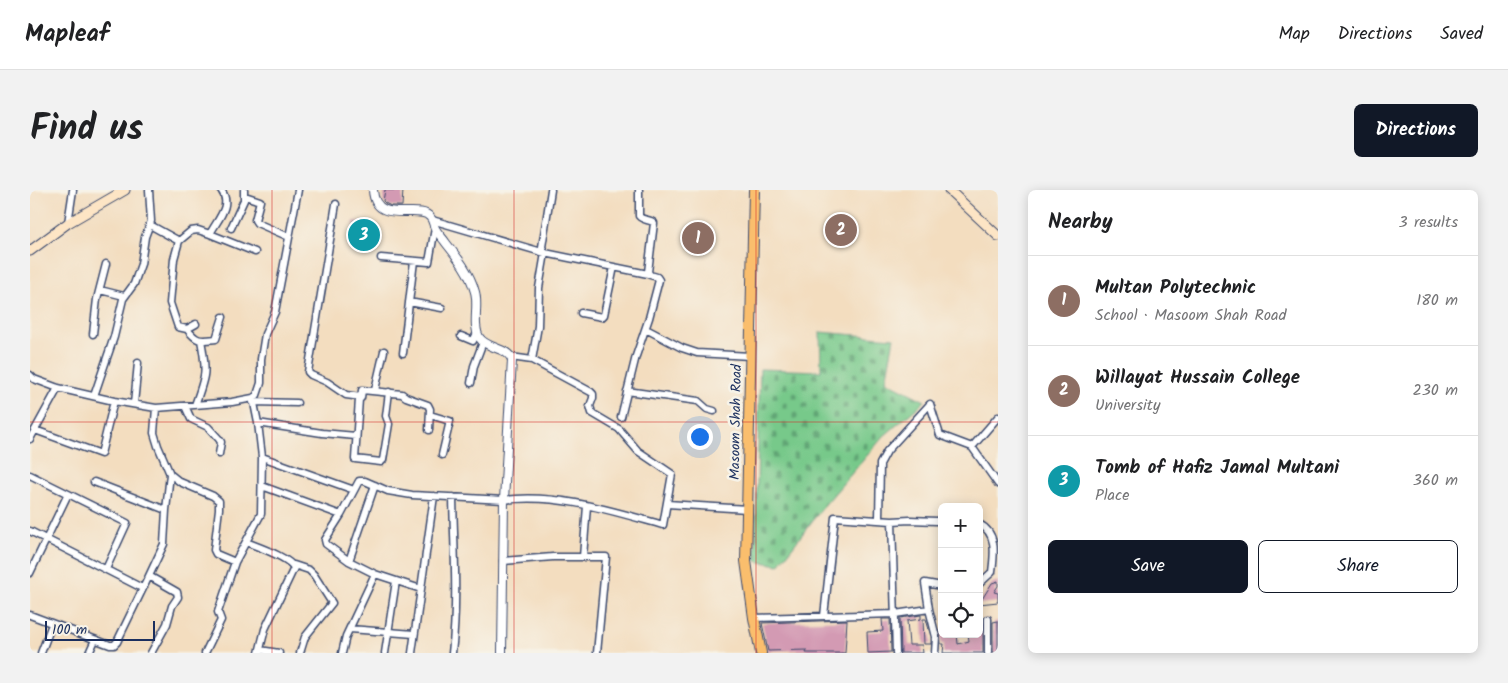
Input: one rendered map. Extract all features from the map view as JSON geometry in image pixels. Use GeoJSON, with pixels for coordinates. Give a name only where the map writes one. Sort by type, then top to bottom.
{"type":"FeatureCollection","features":[{"type":"Feature","properties":{"kind":"main road"},"geometry":{"type":"LineString","coordinates":[[30,251],[68,223],[125,190]]}},
{"type":"Feature","properties":{"kind":"main road","name":"Masoom Shah Road"},"geometry":{"type":"LineString","coordinates":[[754,190],[746,561],[761,653]]}},
{"type":"Feature","properties":{"kind":"main road"},"geometry":{"type":"LineString","coordinates":[[949,190],[998,236]]}},
{"type":"Feature","properties":{"kind":"street"},"geometry":{"type":"LineString","coordinates":[[68,223],[73,190]]}},
{"type":"Feature","properties":{"kind":"street"},"geometry":{"type":"LineString","coordinates":[[94,396],[114,338],[124,296],[134,284],[142,264],[145,237],[150,225],[149,190]]}},
{"type":"Feature","properties":{"kind":"street"},"geometry":{"type":"LineString","coordinates":[[210,234],[225,205],[225,197],[221,190]]}},
{"type":"Feature","properties":{"kind":"street"},"geometry":{"type":"LineString","coordinates":[[205,653],[221,620],[218,612],[235,562],[261,514],[262,457],[258,422],[253,400],[261,383],[265,334],[275,312],[298,190]]}},
{"type":"Feature","properties":{"kind":"street"},"geometry":{"type":"LineString","coordinates":[[373,190],[373,198],[381,208],[402,212],[426,213],[430,216],[433,224],[463,264],[471,281],[476,294],[478,333],[479,338],[483,342],[511,357],[532,360],[591,392],[593,394],[590,406],[592,413],[619,430],[638,451],[672,474],[664,525],[587,506],[541,498],[504,500],[412,495],[388,491],[362,480],[359,481],[325,542],[349,561],[375,574],[421,589]]}},
{"type":"Feature","properties":{"kind":"street"},"geometry":{"type":"LineString","coordinates":[[532,360],[538,326],[539,288],[545,253],[542,247],[551,190]]}},
{"type":"Feature","properties":{"kind":"street"},"geometry":{"type":"LineString","coordinates":[[639,190],[639,216],[654,223],[648,274]]}},
{"type":"Feature","properties":{"kind":"street"},"geometry":{"type":"LineString","coordinates":[[231,228],[244,200],[245,193],[260,201],[256,220],[257,224],[289,237]]}},
{"type":"Feature","properties":{"kind":"street"},"geometry":{"type":"LineString","coordinates":[[336,204],[308,372],[311,376],[327,382],[346,395],[361,397]]}},
{"type":"Feature","properties":{"kind":"street"},"geometry":{"type":"LineString","coordinates":[[433,224],[545,253],[658,277],[659,280],[646,329],[636,356],[621,417]]}},
{"type":"Feature","properties":{"kind":"street"},"geometry":{"type":"LineString","coordinates":[[381,258],[427,263],[431,260],[433,224]]}},
{"type":"Feature","properties":{"kind":"street"},"geometry":{"type":"LineString","coordinates":[[150,225],[178,241]]}},
{"type":"Feature","properties":{"kind":"street"},"geometry":{"type":"LineString","coordinates":[[196,324],[187,329],[176,325],[170,303],[174,259],[178,241],[191,231],[198,230],[256,252]]}},
{"type":"Feature","properties":{"kind":"street"},"geometry":{"type":"LineString","coordinates":[[403,353],[414,261]]}},
{"type":"Feature","properties":{"kind":"street"},"geometry":{"type":"LineString","coordinates":[[93,334],[106,264]]}},
{"type":"Feature","properties":{"kind":"street"},"geometry":{"type":"LineString","coordinates":[[581,313],[604,316],[614,267]]}},
{"type":"Feature","properties":{"kind":"street"},"geometry":{"type":"LineString","coordinates":[[100,290],[124,296]]}},
{"type":"Feature","properties":{"kind":"street"},"geometry":{"type":"LineString","coordinates":[[409,302],[442,308]]}},
{"type":"Feature","properties":{"kind":"street"},"geometry":{"type":"LineString","coordinates":[[187,329],[194,338],[201,340],[217,339],[223,317]]}},
{"type":"Feature","properties":{"kind":"street"},"geometry":{"type":"LineString","coordinates":[[646,329],[682,348],[697,353],[750,356]]}},
{"type":"Feature","properties":{"kind":"street"},"geometry":{"type":"LineString","coordinates":[[461,336],[473,341],[478,333]]}},
{"type":"Feature","properties":{"kind":"street"},"geometry":{"type":"LineString","coordinates":[[195,405],[206,366],[201,340]]}},
{"type":"Feature","properties":{"kind":"street"},"geometry":{"type":"LineString","coordinates":[[471,383],[474,366],[483,342]]}},
{"type":"Feature","properties":{"kind":"street"},"geometry":{"type":"LineString","coordinates":[[375,390],[384,352]]}},
{"type":"Feature","properties":{"kind":"street"},"geometry":{"type":"LineString","coordinates":[[502,653],[504,500],[511,357]]}},
{"type":"Feature","properties":{"kind":"street"},"geometry":{"type":"LineString","coordinates":[[134,404],[138,363]]}},
{"type":"Feature","properties":{"kind":"street"},"geometry":{"type":"LineString","coordinates":[[30,375],[34,379],[58,388],[114,401],[156,408],[253,400],[297,403]]}},
{"type":"Feature","properties":{"kind":"street"},"geometry":{"type":"LineString","coordinates":[[30,439],[58,388]]}},
{"type":"Feature","properties":{"kind":"street"},"geometry":{"type":"LineString","coordinates":[[389,392],[386,416],[389,424],[382,461],[357,460],[355,458],[356,436],[359,399],[362,390],[375,390],[389,392],[402,394],[428,405],[430,409],[429,430]]}},
{"type":"Feature","properties":{"kind":"street"},"geometry":{"type":"LineString","coordinates":[[628,391],[698,401],[707,409],[714,411]]}},
{"type":"Feature","properties":{"kind":"street"},"geometry":{"type":"LineString","coordinates":[[35,430],[101,454],[114,401]]}},
{"type":"Feature","properties":{"kind":"street"},"geometry":{"type":"LineString","coordinates":[[879,519],[880,464],[887,451],[930,404],[940,435],[972,447],[998,484]]}},
{"type":"Feature","properties":{"kind":"street"},"geometry":{"type":"LineString","coordinates":[[185,406],[192,419],[208,427],[219,439],[219,454]]}},
{"type":"Feature","properties":{"kind":"street"},"geometry":{"type":"LineString","coordinates":[[156,408],[154,433],[170,474],[180,482],[217,498],[219,509],[214,550],[216,554],[235,562]]}},
{"type":"Feature","properties":{"kind":"street"},"geometry":{"type":"LineString","coordinates":[[430,415],[450,421],[442,455]]}},
{"type":"Feature","properties":{"kind":"street"},"geometry":{"type":"LineString","coordinates":[[972,447],[998,417]]}},
{"type":"Feature","properties":{"kind":"street"},"geometry":{"type":"LineString","coordinates":[[258,422],[322,433],[356,436]]}},
{"type":"Feature","properties":{"kind":"street"},"geometry":{"type":"LineString","coordinates":[[262,457],[354,490]]}},
{"type":"Feature","properties":{"kind":"street"},"geometry":{"type":"LineString","coordinates":[[30,474],[127,523],[106,569]]}},
{"type":"Feature","properties":{"kind":"street"},"geometry":{"type":"LineString","coordinates":[[30,615],[110,645],[114,645],[117,642],[164,544],[170,474]]}},
{"type":"Feature","properties":{"kind":"street"},"geometry":{"type":"LineString","coordinates":[[94,482],[166,510]]}},
{"type":"Feature","properties":{"kind":"street"},"geometry":{"type":"LineString","coordinates":[[349,561],[375,485]]}},
{"type":"Feature","properties":{"kind":"street"},"geometry":{"type":"LineString","coordinates":[[262,486],[341,515]]}},
{"type":"Feature","properties":{"kind":"street"},"geometry":{"type":"LineString","coordinates":[[30,573],[68,494]]}},
{"type":"Feature","properties":{"kind":"street"},"geometry":{"type":"LineString","coordinates":[[412,653],[434,496]]}},
{"type":"Feature","properties":{"kind":"street"},"geometry":{"type":"LineString","coordinates":[[452,653],[454,638],[454,497]]}},
{"type":"Feature","properties":{"kind":"street"},"geometry":{"type":"LineString","coordinates":[[667,504],[747,509]]}},
{"type":"Feature","properties":{"kind":"street"},"geometry":{"type":"LineString","coordinates":[[583,557],[587,506]]}},
{"type":"Feature","properties":{"kind":"street"},"geometry":{"type":"LineString","coordinates":[[824,616],[835,516],[892,521],[938,521]]}},
{"type":"Feature","properties":{"kind":"street"},"geometry":{"type":"LineString","coordinates":[[892,521],[896,653]]}},
{"type":"Feature","properties":{"kind":"street"},"geometry":{"type":"LineString","coordinates":[[983,526],[986,527],[994,546],[992,572],[983,580]]}},
{"type":"Feature","properties":{"kind":"street"},"geometry":{"type":"LineString","coordinates":[[30,531],[142,588]]}},
{"type":"Feature","properties":{"kind":"street"},"geometry":{"type":"LineString","coordinates":[[246,542],[308,570],[314,575],[332,603],[305,636],[300,653]]}},
{"type":"Feature","properties":{"kind":"street"},"geometry":{"type":"LineString","coordinates":[[504,561],[553,557],[606,557],[598,653]]}},
{"type":"Feature","properties":{"kind":"street"},"geometry":{"type":"LineString","coordinates":[[279,653],[259,652],[265,629],[293,571],[294,565]]}},
{"type":"Feature","properties":{"kind":"street"},"geometry":{"type":"LineString","coordinates":[[342,653],[346,636],[375,574]]}},
{"type":"Feature","properties":{"kind":"street"},"geometry":{"type":"LineString","coordinates":[[148,576],[178,594],[172,606],[167,624],[150,653]]}},
{"type":"Feature","properties":{"kind":"street"},"geometry":{"type":"LineString","coordinates":[[385,653],[396,581]]}},
{"type":"Feature","properties":{"kind":"street"},"geometry":{"type":"LineString","coordinates":[[935,653],[936,637],[925,583],[938,585]]}},
{"type":"Feature","properties":{"kind":"street"},"geometry":{"type":"LineString","coordinates":[[754,618],[895,614],[929,609]]}},
{"type":"Feature","properties":{"kind":"street"},"geometry":{"type":"LineString","coordinates":[[988,618],[988,653]]}},
{"type":"Feature","properties":{"kind":"street"},"geometry":{"type":"LineString","coordinates":[[41,653],[52,624]]}},
{"type":"Feature","properties":{"kind":"street"},"geometry":{"type":"LineString","coordinates":[[350,629],[414,634]]}},
{"type":"Feature","properties":{"kind":"street"},"geometry":{"type":"LineString","coordinates":[[89,653],[95,640]]}},
{"type":"Feature","properties":{"kind":"green space"},"geometry":{"type":"Polygon","coordinates":[[[820,332],[894,338],[886,381],[925,401],[884,436],[822,508],[779,565],[755,561],[760,369],[821,371],[820,332]]]}},
{"type":"Feature","properties":{"kind":"building"},"geometry":{"type":"Polygon","coordinates":[[[385,190],[403,190],[402,206],[391,206],[385,203],[383,201],[385,190]]]}},
{"type":"Feature","properties":{"kind":"building"},"geometry":{"type":"Polygon","coordinates":[[[354,221],[369,222],[368,227],[376,228],[375,242],[352,241],[354,221]]]}},
{"type":"Feature","properties":{"kind":"building"},"geometry":{"type":"Polygon","coordinates":[[[998,581],[998,586],[994,592],[998,593],[998,602],[983,604],[983,598],[992,583],[998,581]]]}},
{"type":"Feature","properties":{"kind":"building"},"geometry":{"type":"Polygon","coordinates":[[[921,615],[921,619],[907,621],[909,645],[922,645],[923,653],[901,653],[900,618],[921,615]]]}},
{"type":"Feature","properties":{"kind":"building"},"geometry":{"type":"Polygon","coordinates":[[[882,619],[890,619],[891,652],[868,653],[867,632],[883,631],[882,619]]]}},
{"type":"Feature","properties":{"kind":"building"},"geometry":{"type":"Polygon","coordinates":[[[923,619],[926,619],[931,644],[924,644],[923,619]]]}},
{"type":"Feature","properties":{"kind":"building"},"geometry":{"type":"Polygon","coordinates":[[[847,620],[845,653],[806,653],[807,650],[768,651],[762,623],[847,620]]]}},
{"type":"Feature","properties":{"kind":"building"},"geometry":{"type":"Polygon","coordinates":[[[998,621],[998,653],[993,653],[993,622],[998,621]]]}},
{"type":"Feature","properties":{"kind":"building"},"geometry":{"type":"Polygon","coordinates":[[[940,638],[957,638],[958,644],[969,641],[969,638],[983,638],[983,653],[943,653],[944,644],[941,644],[940,638]]]}},
{"type":"Feature","properties":{"kind":"place","name":"Willayat Hussain College"},"geometry":{"type":"Point","coordinates":[841,230]}},
{"type":"Feature","properties":{"kind":"place","name":"Tomb of Hafiz Jamal Multani"},"geometry":{"type":"Point","coordinates":[364,235]}},
{"type":"Feature","properties":{"kind":"place","name":"Multan Polytechnic"},"geometry":{"type":"Point","coordinates":[698,238]}}]}
